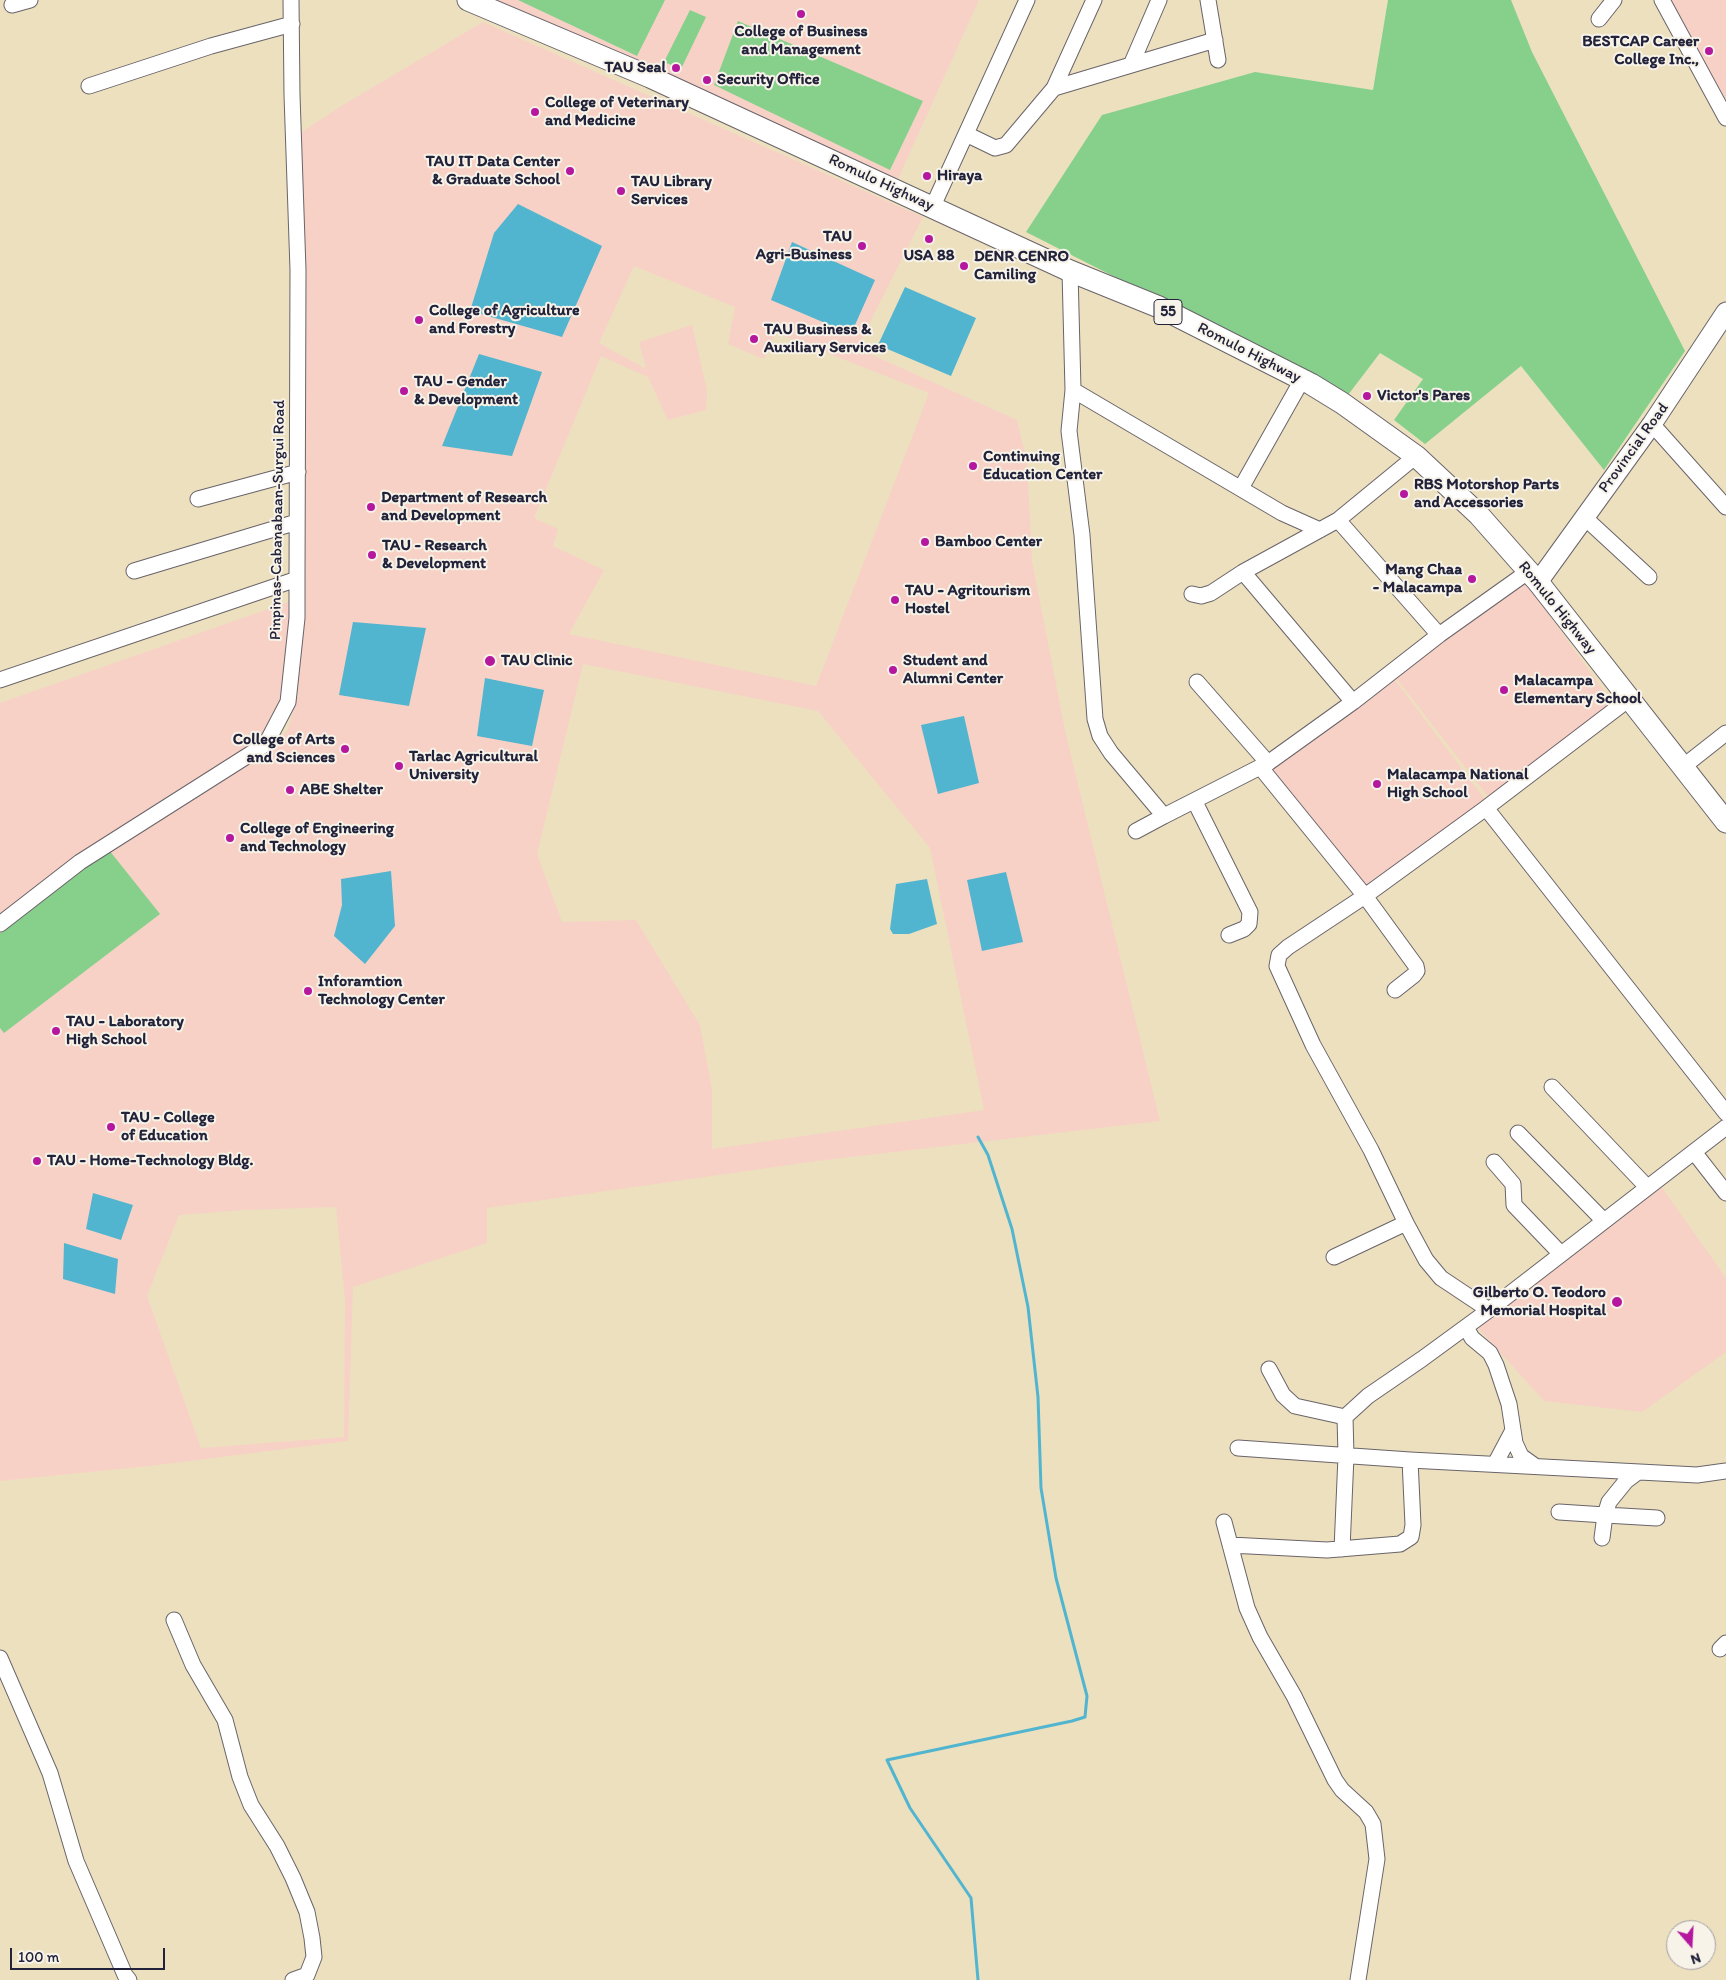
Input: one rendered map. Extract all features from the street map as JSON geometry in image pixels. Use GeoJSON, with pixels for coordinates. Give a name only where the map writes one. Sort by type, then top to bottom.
{"type":"FeatureCollection","features":[{"type":"Feature","properties":{"kind":"highway","name":"Romulo Highway"},"geometry":{"type":"LineString","coordinates":[[468,0],[650,77],[933,206],[1070,271],[1159,307],[1302,380],[1342,403],[1416,456],[1465,500],[1533,576],[1684,766],[1726,822]]}},
{"type":"Feature","properties":{"kind":"main road","name":"Provincial Road"},"geometry":{"type":"LineString","coordinates":[[1533,576],[1584,517],[1652,424],[1726,312]]}},
{"type":"Feature","properties":{"kind":"street"},"geometry":{"type":"LineString","coordinates":[[12,5],[30,0]]}},
{"type":"Feature","properties":{"kind":"street","name":"Pinpinas-Cabanabaan-Surgui Road"},"geometry":{"type":"LineString","coordinates":[[0,924],[80,862],[266,744],[288,702],[297,618],[298,522],[298,270],[292,95],[292,0]]}},
{"type":"Feature","properties":{"kind":"street"},"geometry":{"type":"LineString","coordinates":[[933,206],[1027,0]]}},
{"type":"Feature","properties":{"kind":"street"},"geometry":{"type":"LineString","coordinates":[[966,134],[995,148],[1006,145],[1054,88],[1094,0]]}},
{"type":"Feature","properties":{"kind":"street"},"geometry":{"type":"LineString","coordinates":[[1131,65],[1159,0]]}},
{"type":"Feature","properties":{"kind":"street"},"geometry":{"type":"LineString","coordinates":[[1208,0],[1218,60]]}},
{"type":"Feature","properties":{"kind":"street"},"geometry":{"type":"LineString","coordinates":[[1599,19],[1614,0]]}},
{"type":"Feature","properties":{"kind":"street"},"geometry":{"type":"LineString","coordinates":[[1662,0],[1726,118]]}},
{"type":"Feature","properties":{"kind":"street"},"geometry":{"type":"LineString","coordinates":[[88,86],[210,46],[292,24]]}},
{"type":"Feature","properties":{"kind":"street"},"geometry":{"type":"LineString","coordinates":[[1054,88],[1215,40]]}},
{"type":"Feature","properties":{"kind":"street"},"geometry":{"type":"LineString","coordinates":[[1070,271],[1073,390],[1069,431],[1082,535],[1095,719],[1100,736],[1111,752],[1164,816]]}},
{"type":"Feature","properties":{"kind":"street"},"geometry":{"type":"LineString","coordinates":[[1241,488],[1302,380]]}},
{"type":"Feature","properties":{"kind":"street"},"geometry":{"type":"LineString","coordinates":[[1073,390],[1282,513],[1320,530]]}},
{"type":"Feature","properties":{"kind":"street"},"geometry":{"type":"LineString","coordinates":[[1652,424],[1726,507]]}},
{"type":"Feature","properties":{"kind":"street"},"geometry":{"type":"LineString","coordinates":[[1192,594],[1201,596],[1211,593],[1244,572],[1338,520],[1416,456]]}},
{"type":"Feature","properties":{"kind":"street"},"geometry":{"type":"LineString","coordinates":[[198,498],[298,472]]}},
{"type":"Feature","properties":{"kind":"street"},"geometry":{"type":"LineString","coordinates":[[1584,517],[1649,576]]}},
{"type":"Feature","properties":{"kind":"street"},"geometry":{"type":"LineString","coordinates":[[1338,520],[1439,635]]}},
{"type":"Feature","properties":{"kind":"street"},"geometry":{"type":"LineString","coordinates":[[134,571],[298,522]]}},
{"type":"Feature","properties":{"kind":"street"},"geometry":{"type":"LineString","coordinates":[[1244,572],[1353,702]]}},
{"type":"Feature","properties":{"kind":"street"},"geometry":{"type":"LineString","coordinates":[[1136,831],[1264,766],[1353,702],[1439,635],[1533,576]]}},
{"type":"Feature","properties":{"kind":"street"},"geometry":{"type":"LineString","coordinates":[[0,680],[297,579]]}},
{"type":"Feature","properties":{"kind":"street"},"geometry":{"type":"LineString","coordinates":[[1197,682],[1365,896],[1416,966],[1417,971],[1414,975],[1395,990]]}},
{"type":"Feature","properties":{"kind":"street"},"geometry":{"type":"LineString","coordinates":[[1489,1310],[1441,1278],[1426,1260],[1371,1150],[1314,1045],[1277,966],[1279,956],[1288,947],[1365,896],[1486,808],[1630,699]]}},
{"type":"Feature","properties":{"kind":"street"},"geometry":{"type":"LineString","coordinates":[[1684,766],[1726,733]]}},
{"type":"Feature","properties":{"kind":"street"},"geometry":{"type":"LineString","coordinates":[[1195,802],[1250,912],[1249,924],[1244,929],[1229,935]]}},
{"type":"Feature","properties":{"kind":"street"},"geometry":{"type":"LineString","coordinates":[[1486,808],[1726,1113]]}},
{"type":"Feature","properties":{"kind":"street"},"geometry":{"type":"LineString","coordinates":[[1552,1087],[1647,1187]]}},
{"type":"Feature","properties":{"kind":"street"},"geometry":{"type":"LineString","coordinates":[[1342,1549],[1346,1456],[1345,1417],[1368,1396],[1489,1310],[1726,1127]]}},
{"type":"Feature","properties":{"kind":"street"},"geometry":{"type":"LineString","coordinates":[[1518,1133],[1604,1221]]}},
{"type":"Feature","properties":{"kind":"street"},"geometry":{"type":"LineString","coordinates":[[1694,1152],[1726,1193]]}},
{"type":"Feature","properties":{"kind":"street"},"geometry":{"type":"LineString","coordinates":[[1494,1162],[1513,1184],[1514,1205],[1561,1254]]}},
{"type":"Feature","properties":{"kind":"street"},"geometry":{"type":"LineString","coordinates":[[1334,1257],[1406,1222]]}},
{"type":"Feature","properties":{"kind":"street"},"geometry":{"type":"LineString","coordinates":[[1466,1327],[1472,1338],[1490,1353],[1496,1365],[1509,1404],[1512,1432],[1521,1456],[1535,1466]]}},
{"type":"Feature","properties":{"kind":"street"},"geometry":{"type":"LineString","coordinates":[[1269,1369],[1283,1395],[1295,1406],[1345,1417]]}},
{"type":"Feature","properties":{"kind":"street"},"geometry":{"type":"LineString","coordinates":[[1495,1464],[1512,1432]]}},
{"type":"Feature","properties":{"kind":"street"},"geometry":{"type":"LineString","coordinates":[[1238,1448],[1410,1460],[1638,1472],[1697,1474],[1726,1471]]}},
{"type":"Feature","properties":{"kind":"street"},"geometry":{"type":"LineString","coordinates":[[1230,1545],[1342,1549],[1400,1544],[1411,1537],[1413,1524],[1410,1460]]}},
{"type":"Feature","properties":{"kind":"street"},"geometry":{"type":"LineString","coordinates":[[1602,1538],[1608,1502],[1626,1481],[1638,1472]]}},
{"type":"Feature","properties":{"kind":"street"},"geometry":{"type":"LineString","coordinates":[[1559,1512],[1657,1518]]}},
{"type":"Feature","properties":{"kind":"street"},"geometry":{"type":"LineString","coordinates":[[1224,1522],[1247,1608],[1260,1637],[1294,1696],[1335,1780],[1342,1790],[1366,1812],[1373,1824],[1377,1859],[1358,1980]]}},
{"type":"Feature","properties":{"kind":"street"},"geometry":{"type":"LineString","coordinates":[[174,1620],[193,1665],[225,1720],[240,1777],[251,1805],[277,1846],[307,1912],[314,1957],[307,1975],[293,1980]]}},
{"type":"Feature","properties":{"kind":"street"},"geometry":{"type":"LineString","coordinates":[[0,1658],[50,1773],[76,1861],[129,1980]]}},
{"type":"Feature","properties":{"kind":"shaded area"},"geometry":{"type":"Polygon","coordinates":[[[494,0],[979,0],[898,179],[494,0]]]}},
{"type":"Feature","properties":{"kind":"shaded area","name":"BESTCAP Career College Inc.,"},"geometry":{"type":"Polygon","coordinates":[[[1666,0],[1726,0],[1726,112],[1666,0]]]}},
{"type":"Feature","properties":{"kind":"shaded area","name":"Tarlac Agricultural University"},"geometry":{"type":"Polygon","coordinates":[[[483,22],[923,217],[857,348],[1017,420],[1027,461],[1032,561],[1066,735],[1160,1121],[817,1161],[487,1208],[487,1243],[353,1287],[348,1441],[150,1466],[0,1481],[0,931],[118,842],[276,744],[288,729],[298,695],[302,597],[300,133],[343,105],[483,22]],[[634,266],[599,343],[646,369],[639,342],[692,325],[707,390],[706,410],[668,420],[648,377],[601,356],[534,518],[558,529],[553,546],[604,570],[569,634],[816,686],[929,393],[776,333],[764,359],[728,344],[735,307],[634,266]],[[583,664],[537,854],[562,922],[636,920],[700,1025],[712,1089],[712,1149],[984,1110],[930,848],[818,711],[583,664]],[[336,1207],[245,1210],[179,1215],[147,1296],[201,1448],[344,1437],[345,1300],[336,1207]]]}},
{"type":"Feature","properties":{"kind":"shaded area","name":"Malacampa Elementary School"},"geometry":{"type":"Polygon","coordinates":[[[1523,579],[1614,705],[1489,798],[1393,674],[1523,579]]]}},
{"type":"Feature","properties":{"kind":"shaded area"},"geometry":{"type":"Polygon","coordinates":[[[294,600],[285,686],[274,716],[257,741],[0,917],[0,703],[294,600]]]}},
{"type":"Feature","properties":{"kind":"shaded area","name":"Malacampa National High School"},"geometry":{"type":"Polygon","coordinates":[[[1392,676],[1487,802],[1365,889],[1267,766],[1392,676]]]}},
{"type":"Feature","properties":{"kind":"shaded area","name":"Gilberto O. Teodoro Memorial Hospital"},"geometry":{"type":"Polygon","coordinates":[[[1661,1186],[1726,1278],[1726,1352],[1642,1412],[1544,1401],[1477,1327],[1661,1186]]]}},
{"type":"Feature","properties":{"kind":"green space"},"geometry":{"type":"Polygon","coordinates":[[[518,0],[665,0],[637,56],[518,0]]]}},
{"type":"Feature","properties":{"kind":"green space"},"geometry":{"type":"Polygon","coordinates":[[[1388,0],[1511,0],[1532,52],[1685,351],[1604,470],[1521,366],[1425,444],[1394,420],[1423,379],[1380,353],[1348,395],[1026,232],[1102,115],[1255,72],[1373,90],[1388,0]]]}},
{"type":"Feature","properties":{"kind":"green space"},"geometry":{"type":"Polygon","coordinates":[[[690,10],[706,17],[681,69],[664,62],[690,10]]]}},
{"type":"Feature","properties":{"kind":"green space"},"geometry":{"type":"Polygon","coordinates":[[[738,21],[923,101],[890,170],[714,85],[738,21]]]}},
{"type":"Feature","properties":{"kind":"green space"},"geometry":{"type":"Polygon","coordinates":[[[109,850],[160,914],[4,1033],[0,1028],[0,933],[109,850]]]}},
{"type":"Feature","properties":{"kind":"water"},"geometry":{"type":"Polygon","coordinates":[[[518,204],[602,246],[562,337],[470,311],[494,233],[518,204]]]}},
{"type":"Feature","properties":{"kind":"water"},"geometry":{"type":"Polygon","coordinates":[[[792,242],[875,280],[851,334],[771,300],[792,242]]]}},
{"type":"Feature","properties":{"kind":"water"},"geometry":{"type":"Polygon","coordinates":[[[905,287],[976,318],[951,376],[878,345],[905,287]]]}},
{"type":"Feature","properties":{"kind":"water"},"geometry":{"type":"Polygon","coordinates":[[[479,354],[542,372],[512,456],[442,446],[479,354]]]}},
{"type":"Feature","properties":{"kind":"water"},"geometry":{"type":"Polygon","coordinates":[[[353,622],[426,628],[409,706],[339,695],[353,622]]]}},
{"type":"Feature","properties":{"kind":"water"},"geometry":{"type":"Polygon","coordinates":[[[485,678],[544,690],[532,746],[477,736],[485,678]]]}},
{"type":"Feature","properties":{"kind":"water"},"geometry":{"type":"Polygon","coordinates":[[[964,716],[979,783],[938,794],[921,725],[964,716]]]}},
{"type":"Feature","properties":{"kind":"water"},"geometry":{"type":"Polygon","coordinates":[[[391,871],[395,926],[365,964],[334,936],[342,905],[341,879],[391,871]]]}},
{"type":"Feature","properties":{"kind":"water"},"geometry":{"type":"Polygon","coordinates":[[[1006,872],[1023,942],[982,951],[967,880],[1006,872]]]}},
{"type":"Feature","properties":{"kind":"water"},"geometry":{"type":"Polygon","coordinates":[[[927,879],[937,924],[909,934],[893,934],[890,929],[896,884],[927,879]]]}},
{"type":"Feature","properties":{"kind":"water"},"geometry":{"type":"Polygon","coordinates":[[[93,1193],[133,1205],[121,1240],[86,1229],[93,1193]]]}},
{"type":"Feature","properties":{"kind":"water"},"geometry":{"type":"Polygon","coordinates":[[[64,1243],[118,1259],[115,1294],[63,1279],[64,1243]]]}},
{"type":"Feature","properties":{"kind":"waterway"},"geometry":{"type":"LineString","coordinates":[[978,1137],[988,1155],[1012,1229],[1028,1307],[1038,1397],[1041,1488],[1056,1578],[1087,1696],[1085,1717],[887,1760],[910,1808],[971,1898],[978,1980]]}},
{"type":"Feature","properties":{"kind":"place","name":"College of Business and Management"},"geometry":{"type":"Point","coordinates":[801,14]}},
{"type":"Feature","properties":{"kind":"place","name":"BESTCAP Career College Inc.,"},"geometry":{"type":"Point","coordinates":[1709,51]}},
{"type":"Feature","properties":{"kind":"place","name":"TAU Seal"},"geometry":{"type":"Point","coordinates":[676,68]}},
{"type":"Feature","properties":{"kind":"place","name":"Security Office"},"geometry":{"type":"Point","coordinates":[707,80]}},
{"type":"Feature","properties":{"kind":"place","name":"College of Veterinary and Medicine"},"geometry":{"type":"Point","coordinates":[535,112]}},
{"type":"Feature","properties":{"kind":"place","name":"TAU IT Data Center & Graduate School"},"geometry":{"type":"Point","coordinates":[570,171]}},
{"type":"Feature","properties":{"kind":"place","name":"Hiraya"},"geometry":{"type":"Point","coordinates":[927,176]}},
{"type":"Feature","properties":{"kind":"place","name":"TAU Library Services"},"geometry":{"type":"Point","coordinates":[621,191]}},
{"type":"Feature","properties":{"kind":"place","name":"USA 88"},"geometry":{"type":"Point","coordinates":[929,239]}},
{"type":"Feature","properties":{"kind":"place","name":"TAU Agri-Business"},"geometry":{"type":"Point","coordinates":[862,246]}},
{"type":"Feature","properties":{"kind":"place","name":"DENR CENRO Camiling"},"geometry":{"type":"Point","coordinates":[964,266]}},
{"type":"Feature","properties":{"kind":"place","name":"College of Agriculture and Forestry"},"geometry":{"type":"Point","coordinates":[419,320]}},
{"type":"Feature","properties":{"kind":"place","name":"TAU Business & Auxiliary Services"},"geometry":{"type":"Point","coordinates":[754,339]}},
{"type":"Feature","properties":{"kind":"place","name":"TAU - Gender & Development"},"geometry":{"type":"Point","coordinates":[404,391]}},
{"type":"Feature","properties":{"kind":"place","name":"Victor's Pares"},"geometry":{"type":"Point","coordinates":[1367,396]}},
{"type":"Feature","properties":{"kind":"place","name":"Continuing Education Center"},"geometry":{"type":"Point","coordinates":[973,466]}},
{"type":"Feature","properties":{"kind":"place","name":"RBS Motorshop Parts and Accessories"},"geometry":{"type":"Point","coordinates":[1404,494]}},
{"type":"Feature","properties":{"kind":"place","name":"Department of Research and Development"},"geometry":{"type":"Point","coordinates":[371,507]}},
{"type":"Feature","properties":{"kind":"place","name":"Bamboo Center"},"geometry":{"type":"Point","coordinates":[925,542]}},
{"type":"Feature","properties":{"kind":"place","name":"TAU - Research & Development"},"geometry":{"type":"Point","coordinates":[372,555]}},
{"type":"Feature","properties":{"kind":"place","name":"Mang Chaa - Malacampa"},"geometry":{"type":"Point","coordinates":[1472,579]}},
{"type":"Feature","properties":{"kind":"place","name":"TAU - Agritourism Hostel"},"geometry":{"type":"Point","coordinates":[895,600]}},
{"type":"Feature","properties":{"kind":"place","name":"TAU Clinic"},"geometry":{"type":"Point","coordinates":[490,661]}},
{"type":"Feature","properties":{"kind":"place","name":"Student and Alumni Center"},"geometry":{"type":"Point","coordinates":[893,670]}},
{"type":"Feature","properties":{"kind":"place","name":"Malacampa Elementary School"},"geometry":{"type":"Point","coordinates":[1504,690]}},
{"type":"Feature","properties":{"kind":"place","name":"College of Arts and Sciences"},"geometry":{"type":"Point","coordinates":[345,749]}},
{"type":"Feature","properties":{"kind":"place","name":"Tarlac Agricultural University"},"geometry":{"type":"Point","coordinates":[399,766]}},
{"type":"Feature","properties":{"kind":"place","name":"Malacampa National High School"},"geometry":{"type":"Point","coordinates":[1377,784]}},
{"type":"Feature","properties":{"kind":"place","name":"ABE Shelter"},"geometry":{"type":"Point","coordinates":[290,790]}},
{"type":"Feature","properties":{"kind":"place","name":"College of Engineering and Technology"},"geometry":{"type":"Point","coordinates":[230,838]}},
{"type":"Feature","properties":{"kind":"place","name":"Inforamtion Technology Center"},"geometry":{"type":"Point","coordinates":[308,991]}},
{"type":"Feature","properties":{"kind":"place","name":"TAU - Laboratory High School"},"geometry":{"type":"Point","coordinates":[56,1031]}},
{"type":"Feature","properties":{"kind":"place","name":"TAU - College of Education"},"geometry":{"type":"Point","coordinates":[111,1127]}},
{"type":"Feature","properties":{"kind":"place","name":"TAU - Home-Technology Bldg."},"geometry":{"type":"Point","coordinates":[37,1161]}},
{"type":"Feature","properties":{"kind":"place","name":"Gilberto O. Teodoro Memorial Hospital"},"geometry":{"type":"Point","coordinates":[1617,1302]}}]}
